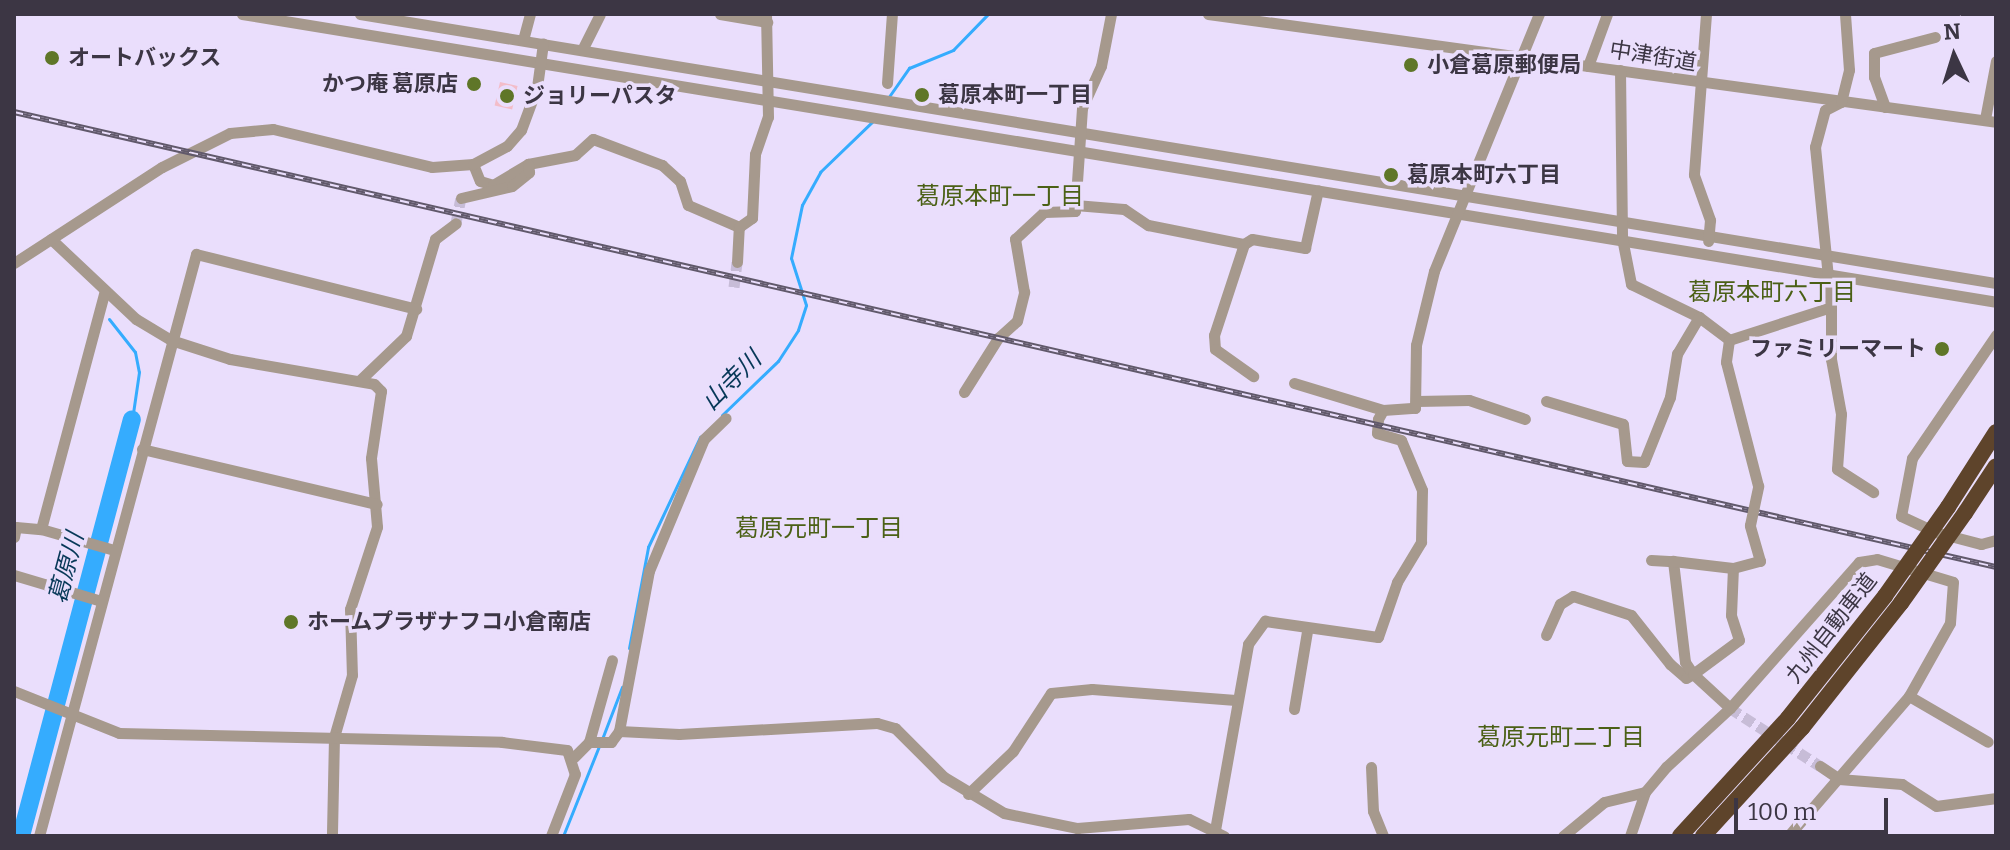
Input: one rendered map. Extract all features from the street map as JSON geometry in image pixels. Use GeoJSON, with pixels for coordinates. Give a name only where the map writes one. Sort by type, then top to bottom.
{"type":"FeatureCollection","features":[{"type":"Feature","properties":{"kind":"highway","name":"九州自動車道"},"geometry":{"type":"LineString","coordinates":[[1680,836],[1788,718],[1885,596],[1996,432]]}},
{"type":"Feature","properties":{"kind":"highway","name":"九州自動車道"},"geometry":{"type":"LineString","coordinates":[[1703,836],[1802,728],[1901,603],[1996,466]]}},
{"type":"Feature","properties":{"kind":"street"},"geometry":{"type":"LineString","coordinates":[[242,14],[1622,238],[1996,302]]}},
{"type":"Feature","properties":{"kind":"street"},"geometry":{"type":"LineString","coordinates":[[360,14],[1996,283]]}},
{"type":"Feature","properties":{"kind":"street"},"geometry":{"type":"LineString","coordinates":[[523,40],[530,14]]}},
{"type":"Feature","properties":{"kind":"street"},"geometry":{"type":"LineString","coordinates":[[582,50],[600,14]]}},
{"type":"Feature","properties":{"kind":"street"},"geometry":{"type":"LineString","coordinates":[[720,14],[766,18],[768,99],[755,154],[752,218],[739,227]]}},
{"type":"Feature","properties":{"kind":"street"},"geometry":{"type":"LineString","coordinates":[[887,83],[892,14]]}},
{"type":"Feature","properties":{"kind":"street"},"geometry":{"type":"LineString","coordinates":[[964,392],[998,338],[1017,321],[1024,292],[1015,239],[1044,212],[1075,211],[1078,133],[1111,14]]}},
{"type":"Feature","properties":{"kind":"street","name":"中津街道"},"geometry":{"type":"LineString","coordinates":[[1208,14],[1704,84],[1990,120]]}},
{"type":"Feature","properties":{"kind":"street"},"geometry":{"type":"LineString","coordinates":[[1294,383],[1383,410],[1412,410],[1417,401],[1416,345],[1454,212],[1539,14]]}},
{"type":"Feature","properties":{"kind":"street"},"geometry":{"type":"LineString","coordinates":[[1588,66],[1607,14]]}},
{"type":"Feature","properties":{"kind":"street"},"geometry":{"type":"LineString","coordinates":[[1704,14],[1704,84],[1694,175],[1709,235],[1706,253]]}},
{"type":"Feature","properties":{"kind":"street"},"geometry":{"type":"LineString","coordinates":[[1845,14],[1849,70],[1841,102],[1825,110],[1815,147],[1824,256],[1831,274],[1831,359],[1841,414],[1837,469],[1873,492]]}},
{"type":"Feature","properties":{"kind":"street"},"geometry":{"type":"LineString","coordinates":[[1885,107],[1874,77],[1874,53],[1935,37]]}},
{"type":"Feature","properties":{"kind":"street"},"geometry":{"type":"LineString","coordinates":[[14,263],[230,133],[273,129],[432,167],[473,164],[507,146],[521,130],[543,43]]}},
{"type":"Feature","properties":{"kind":"street"},"geometry":{"type":"LineString","coordinates":[[1990,120],[1996,61]]}},
{"type":"Feature","properties":{"kind":"street"},"geometry":{"type":"LineString","coordinates":[[1620,70],[1622,238],[1631,284],[1699,317],[1729,340]]}},
{"type":"Feature","properties":{"kind":"street"},"geometry":{"type":"LineString","coordinates":[[473,164],[480,181],[493,185],[528,164],[575,155],[593,139],[662,165],[680,181],[688,205],[739,227]]}},
{"type":"Feature","properties":{"kind":"street"},"geometry":{"type":"LineString","coordinates":[[461,198],[512,186],[529,172],[528,164]]}},
{"type":"Feature","properties":{"kind":"street"},"geometry":{"type":"LineString","coordinates":[[1253,376],[1215,349],[1214,335],[1244,244],[1252,239],[1305,248],[1318,190]]}},
{"type":"Feature","properties":{"kind":"street"},"geometry":{"type":"LineString","coordinates":[[1075,205],[1124,209],[1148,225],[1244,244]]}},
{"type":"Feature","properties":{"kind":"street"},"geometry":{"type":"LineString","coordinates":[[359,381],[406,336],[435,239],[456,223]]}},
{"type":"Feature","properties":{"kind":"street"},"geometry":{"type":"LineString","coordinates":[[737,262],[739,227]]}},
{"type":"Feature","properties":{"kind":"street"},"geometry":{"type":"LineString","coordinates":[[51,239],[105,290],[171,340],[230,359],[374,384],[383,397],[372,444],[377,504],[372,550],[350,609],[352,675],[334,737],[332,836]]}},
{"type":"Feature","properties":{"kind":"street"},"geometry":{"type":"LineString","coordinates":[[39,836],[196,254],[416,309]]}},
{"type":"Feature","properties":{"kind":"street"},"geometry":{"type":"LineString","coordinates":[[41,529],[105,290]]}},
{"type":"Feature","properties":{"kind":"street"},"geometry":{"type":"LineString","coordinates":[[1729,340],[1831,307]]}},
{"type":"Feature","properties":{"kind":"street"},"geometry":{"type":"LineString","coordinates":[[1546,401],[1623,424],[1621,444],[1627,461],[1644,462],[1670,397],[1677,354],[1699,317]]}},
{"type":"Feature","properties":{"kind":"street"},"geometry":{"type":"LineString","coordinates":[[1996,335],[1912,458],[1901,516],[1935,532],[1981,544],[1996,540]]}},
{"type":"Feature","properties":{"kind":"street"},"geometry":{"type":"LineString","coordinates":[[1651,560],[1733,568],[1760,561],[1750,525],[1758,486],[1726,362],[1729,340]]}},
{"type":"Feature","properties":{"kind":"street"},"geometry":{"type":"LineString","coordinates":[[1417,401],[1469,400],[1525,419]]}},
{"type":"Feature","properties":{"kind":"street"},"geometry":{"type":"LineString","coordinates":[[619,731],[679,734],[877,723],[895,728],[968,794],[1004,813],[1077,828],[1189,819],[1219,833],[1236,700],[1248,644],[1265,621],[1307,631],[1378,637],[1397,582],[1421,542],[1422,490],[1401,440],[1377,433],[1383,410]]}},
{"type":"Feature","properties":{"kind":"street"},"geometry":{"type":"LineString","coordinates":[[589,742],[611,742],[619,731],[649,571],[704,439],[726,418]]}},
{"type":"Feature","properties":{"kind":"street"},"geometry":{"type":"LineString","coordinates":[[142,449],[377,504]]}},
{"type":"Feature","properties":{"kind":"street"},"geometry":{"type":"LineString","coordinates":[[14,537],[16,527],[41,529],[114,550]]}},
{"type":"Feature","properties":{"kind":"street"},"geometry":{"type":"LineString","coordinates":[[1630,836],[1645,792],[1730,708],[1859,562],[1877,559],[1953,582],[1950,623],[1909,696],[1788,836]]}},
{"type":"Feature","properties":{"kind":"street"},"geometry":{"type":"LineString","coordinates":[[1673,561],[1685,662],[1693,674],[1730,708]]}},
{"type":"Feature","properties":{"kind":"street"},"geometry":{"type":"LineString","coordinates":[[1546,635],[1560,604],[1573,596],[1631,615],[1670,664],[1686,678],[1739,640],[1731,615],[1733,568]]}},
{"type":"Feature","properties":{"kind":"street"},"geometry":{"type":"LineString","coordinates":[[15,579],[101,601]]}},
{"type":"Feature","properties":{"kind":"street"},"geometry":{"type":"LineString","coordinates":[[1294,709],[1307,631]]}},
{"type":"Feature","properties":{"kind":"street"},"geometry":{"type":"LineString","coordinates":[[574,757],[589,742],[612,660]]}},
{"type":"Feature","properties":{"kind":"street"},"geometry":{"type":"LineString","coordinates":[[968,794],[1013,751],[1051,693],[1092,689],[1236,700]]}},
{"type":"Feature","properties":{"kind":"street"},"geometry":{"type":"LineString","coordinates":[[14,691],[71,717],[119,733],[502,742],[567,750],[574,757],[575,774],[551,836]]}},
{"type":"Feature","properties":{"kind":"street"},"geometry":{"type":"LineString","coordinates":[[1909,696],[1988,742]]}},
{"type":"Feature","properties":{"kind":"street"},"geometry":{"type":"LineString","coordinates":[[1820,766],[1839,779],[1902,784],[1936,806],[1996,798]]}},
{"type":"Feature","properties":{"kind":"street"},"geometry":{"type":"LineString","coordinates":[[1371,767],[1373,811],[1383,836]]}},
{"type":"Feature","properties":{"kind":"street"},"geometry":{"type":"LineString","coordinates":[[1563,836],[1604,802],[1645,792]]}},
{"type":"Feature","properties":{"kind":"building","name":"ジョリーパスタ"},"geometry":{"type":"Polygon","coordinates":[[[500,82],[518,86],[512,109],[495,105],[500,82]]]}},
{"type":"Feature","properties":{"kind":"waterway","name":"山寺川"},"geometry":{"type":"LineString","coordinates":[[888,98],[909,68],[953,50],[988,14]]}},
{"type":"Feature","properties":{"kind":"waterway","name":"山寺川"},"geometry":{"type":"LineString","coordinates":[[722,415],[778,361],[798,330],[806,305],[791,258],[802,205],[820,172],[873,121]]}},
{"type":"Feature","properties":{"kind":"waterway","name":"葛原川"},"geometry":{"type":"LineString","coordinates":[[109,319],[135,352],[139,372],[132,420]]}},
{"type":"Feature","properties":{"kind":"waterway","name":"葛原川"},"geometry":{"type":"LineString","coordinates":[[21,836],[132,420]]}},
{"type":"Feature","properties":{"kind":"waterway","name":"山寺川"},"geometry":{"type":"LineString","coordinates":[[629,648],[648,547],[700,437]]}},
{"type":"Feature","properties":{"kind":"waterway","name":"山寺川"},"geometry":{"type":"LineString","coordinates":[[602,739],[622,687]]}},
{"type":"Feature","properties":{"kind":"waterway","name":"山寺川"},"geometry":{"type":"LineString","coordinates":[[563,836],[599,746]]}},
{"type":"Feature","properties":{"kind":"tunnel"},"geometry":{"type":"LineString","coordinates":[[456,223],[461,198]]}},
{"type":"Feature","properties":{"kind":"tunnel"},"geometry":{"type":"LineString","coordinates":[[734,287],[737,262]]}},
{"type":"Feature","properties":{"kind":"tunnel"},"geometry":{"type":"LineString","coordinates":[[1730,708],[1820,766]]}},
{"type":"Feature","properties":{"kind":"railway"},"geometry":{"type":"LineString","coordinates":[[14,112],[1996,567]]}},
{"type":"Feature","properties":{"kind":"place","name":"オートバックス"},"geometry":{"type":"Point","coordinates":[52,58]}},
{"type":"Feature","properties":{"kind":"place","name":"小倉葛原郵便局"},"geometry":{"type":"Point","coordinates":[1411,65]}},
{"type":"Feature","properties":{"kind":"place","name":"かつ庵 葛原店"},"geometry":{"type":"Point","coordinates":[474,84]}},
{"type":"Feature","properties":{"kind":"place","name":"葛原本町一丁目"},"geometry":{"type":"Point","coordinates":[922,95]}},
{"type":"Feature","properties":{"kind":"place","name":"ジョリーパスタ"},"geometry":{"type":"Point","coordinates":[507,96]}},
{"type":"Feature","properties":{"kind":"place","name":"葛原本町六丁目"},"geometry":{"type":"Point","coordinates":[1391,175]}},
{"type":"Feature","properties":{"kind":"place","name":"ファミリーマート"},"geometry":{"type":"Point","coordinates":[1942,349]}},
{"type":"Feature","properties":{"kind":"place","name":"ホームプラザナフコ小倉南店"},"geometry":{"type":"Point","coordinates":[291,622]}},
{"type":"Feature","properties":{"kind":"district","name":"葛原本町一丁目"},"geometry":{"type":"Point","coordinates":[1000,197]}},
{"type":"Feature","properties":{"kind":"district","name":"葛原本町六丁目"},"geometry":{"type":"Point","coordinates":[1772,293]}},
{"type":"Feature","properties":{"kind":"district","name":"葛原元町一丁目"},"geometry":{"type":"Point","coordinates":[819,529]}},
{"type":"Feature","properties":{"kind":"district","name":"葛原元町二丁目"},"geometry":{"type":"Point","coordinates":[1561,738]}}]}
